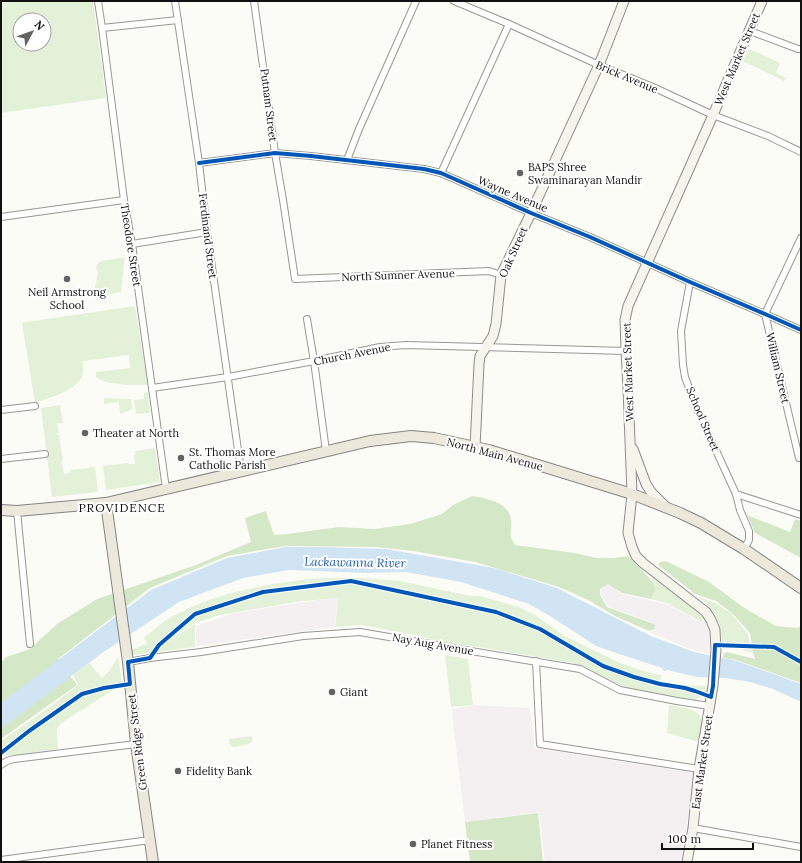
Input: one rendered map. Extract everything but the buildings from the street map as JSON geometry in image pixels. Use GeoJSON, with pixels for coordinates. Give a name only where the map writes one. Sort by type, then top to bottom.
{"type":"FeatureCollection","features":[{"type":"Feature","properties":{"kind":"main road","name":"North Main Avenue"},"geometry":{"type":"LineString","coordinates":[[1,510],[17,511],[106,503],[370,441],[411,436],[434,438],[475,447],[632,494],[666,507],[701,523],[744,549],[801,588]]}},
{"type":"Feature","properties":{"kind":"main road","name":"Green Ridge Street"},"geometry":{"type":"LineString","coordinates":[[106,503],[128,662],[136,744],[153,862]]}},
{"type":"Feature","properties":{"kind":"street","name":"Theodore Street"},"geometry":{"type":"LineString","coordinates":[[98,1],[124,200],[132,244],[166,489]]}},
{"type":"Feature","properties":{"kind":"street","name":"Ferdinand Street"},"geometry":{"type":"LineString","coordinates":[[176,1],[241,471]]}},
{"type":"Feature","properties":{"kind":"street","name":"Putnam Street"},"geometry":{"type":"LineString","coordinates":[[254,1],[275,153],[295,279]]}},
{"type":"Feature","properties":{"kind":"street"},"geometry":{"type":"LineString","coordinates":[[347,160],[359,129],[416,1]]}},
{"type":"Feature","properties":{"kind":"street","name":"Brick Avenue"},"geometry":{"type":"LineString","coordinates":[[454,1],[655,88],[713,115],[768,136],[801,152]]}},
{"type":"Feature","properties":{"kind":"street","name":"Oak Street"},"geometry":{"type":"LineString","coordinates":[[475,447],[480,356],[493,336],[496,324],[500,275],[531,213],[600,65],[624,1]]}},
{"type":"Feature","properties":{"kind":"street","name":"West Market Street"},"geometry":{"type":"LineString","coordinates":[[713,686],[716,650],[715,630],[711,620],[706,612],[636,556],[628,533],[632,494],[625,320],[628,306],[646,263],[713,115],[762,1]]}},
{"type":"Feature","properties":{"kind":"street"},"geometry":{"type":"LineString","coordinates":[[102,28],[178,20]]}},
{"type":"Feature","properties":{"kind":"street"},"geometry":{"type":"LineString","coordinates":[[441,173],[509,24]]}},
{"type":"Feature","properties":{"kind":"street"},"geometry":{"type":"LineString","coordinates":[[750,31],[801,49]]}},
{"type":"Feature","properties":{"kind":"street","name":"Wayne Avenue"},"geometry":{"type":"LineString","coordinates":[[199,163],[275,153],[424,169],[441,173],[801,330]]}},
{"type":"Feature","properties":{"kind":"street"},"geometry":{"type":"LineString","coordinates":[[1,217],[124,200]]}},
{"type":"Feature","properties":{"kind":"street"},"geometry":{"type":"LineString","coordinates":[[132,244],[207,232]]}},
{"type":"Feature","properties":{"kind":"street"},"geometry":{"type":"LineString","coordinates":[[765,314],[801,238]]}},
{"type":"Feature","properties":{"kind":"street","name":"North Sumner Avenue"},"geometry":{"type":"LineString","coordinates":[[295,279],[489,271],[500,275]]}},
{"type":"Feature","properties":{"kind":"street","name":"School Street"},"geometry":{"type":"LineString","coordinates":[[690,282],[681,331],[685,377],[696,407],[736,494],[740,510],[749,532],[749,540],[744,549]]}},
{"type":"Feature","properties":{"kind":"street","name":"William Street"},"geometry":{"type":"LineString","coordinates":[[765,314],[800,458]]}},
{"type":"Feature","properties":{"kind":"street"},"geometry":{"type":"LineString","coordinates":[[307,319],[326,451]]}},
{"type":"Feature","properties":{"kind":"street","name":"Church Avenue"},"geometry":{"type":"LineString","coordinates":[[152,388],[228,377],[380,347],[406,345],[626,351]]}},
{"type":"Feature","properties":{"kind":"street"},"geometry":{"type":"LineString","coordinates":[[1,410],[35,406]]}},
{"type":"Feature","properties":{"kind":"street"},"geometry":{"type":"LineString","coordinates":[[630,441],[646,484],[651,492],[666,507]]}},
{"type":"Feature","properties":{"kind":"street"},"geometry":{"type":"LineString","coordinates":[[1,459],[45,454]]}},
{"type":"Feature","properties":{"kind":"street"},"geometry":{"type":"LineString","coordinates":[[736,494],[801,515]]}},
{"type":"Feature","properties":{"kind":"street"},"geometry":{"type":"LineString","coordinates":[[17,511],[30,644]]}},
{"type":"Feature","properties":{"kind":"street","name":"Nay Aug Avenue"},"geometry":{"type":"LineString","coordinates":[[128,662],[303,636],[360,632],[580,669],[620,690],[710,706]]}},
{"type":"Feature","properties":{"kind":"street"},"geometry":{"type":"LineString","coordinates":[[536,661],[540,744],[699,769]]}},
{"type":"Feature","properties":{"kind":"street","name":"East Market Street"},"geometry":{"type":"LineString","coordinates":[[687,862],[693,828],[699,769],[713,686]]}},
{"type":"Feature","properties":{"kind":"street"},"geometry":{"type":"LineString","coordinates":[[1,765],[14,759],[136,744]]}},
{"type":"Feature","properties":{"kind":"street"},"geometry":{"type":"LineString","coordinates":[[693,828],[801,847]]}},
{"type":"Feature","properties":{"kind":"street"},"geometry":{"type":"LineString","coordinates":[[1,860],[150,840]]}},
{"type":"Feature","properties":{"kind":"shaded area"},"geometry":{"type":"Polygon","coordinates":[[[608,584],[622,594],[669,605],[701,623],[704,619],[709,628],[710,654],[690,649],[650,632],[656,630],[653,623],[608,606],[601,594],[601,589],[608,584]]]}},
{"type":"Feature","properties":{"kind":"shaded area"},"geometry":{"type":"Polygon","coordinates":[[[338,598],[334,627],[196,646],[196,626],[235,613],[338,598]]]}},
{"type":"Feature","properties":{"kind":"shaded area"},"geometry":{"type":"Polygon","coordinates":[[[476,705],[530,708],[535,749],[695,773],[680,862],[545,862],[539,812],[465,822],[452,709],[476,705]]]}},
{"type":"Feature","properties":{"kind":"green space"},"geometry":{"type":"Polygon","coordinates":[[[1,1],[93,1],[106,98],[1,113],[1,1]]]}},
{"type":"Feature","properties":{"kind":"green space"},"geometry":{"type":"Polygon","coordinates":[[[749,49],[780,63],[776,73],[786,78],[784,81],[743,61],[749,49]]]}},
{"type":"Feature","properties":{"kind":"green space"},"geometry":{"type":"Polygon","coordinates":[[[125,257],[121,292],[93,298],[98,273],[96,267],[98,263],[125,257]]]}},
{"type":"Feature","properties":{"kind":"green space"},"geometry":{"type":"Polygon","coordinates":[[[135,306],[148,385],[127,385],[105,382],[96,377],[96,372],[130,368],[129,355],[83,361],[82,377],[79,382],[68,390],[35,403],[22,323],[135,306]]]}},
{"type":"Feature","properties":{"kind":"green space"},"geometry":{"type":"Polygon","coordinates":[[[148,392],[150,413],[136,414],[134,400],[144,399],[144,393],[148,392]]]}},
{"type":"Feature","properties":{"kind":"green space"},"geometry":{"type":"Polygon","coordinates":[[[104,398],[131,399],[132,409],[120,414],[119,402],[104,404],[104,398]]]}},
{"type":"Feature","properties":{"kind":"green space"},"geometry":{"type":"Polygon","coordinates":[[[60,405],[63,423],[57,424],[59,433],[57,433],[57,435],[59,435],[63,462],[61,464],[64,474],[70,473],[70,470],[95,467],[98,492],[52,497],[41,408],[60,405]]]}},
{"type":"Feature","properties":{"kind":"green space"},"geometry":{"type":"Polygon","coordinates":[[[155,448],[160,482],[106,490],[103,466],[128,463],[135,464],[135,451],[155,448]]]}},
{"type":"Feature","properties":{"kind":"green space"},"geometry":{"type":"Polygon","coordinates":[[[472,496],[497,502],[507,510],[511,521],[511,537],[515,545],[575,553],[596,558],[628,556],[653,582],[655,589],[651,599],[622,593],[608,584],[600,589],[600,595],[607,607],[654,624],[655,629],[649,631],[615,616],[590,601],[559,587],[475,562],[413,551],[376,547],[285,546],[227,556],[150,588],[58,659],[77,685],[1,739],[1,663],[6,657],[30,649],[57,624],[97,599],[196,565],[251,542],[245,518],[266,511],[274,535],[339,527],[374,529],[410,524],[442,514],[453,505],[472,496]]]}},
{"type":"Feature","properties":{"kind":"green space"},"geometry":{"type":"Polygon","coordinates":[[[747,515],[790,532],[795,519],[801,521],[801,558],[755,533],[747,515]]]}},
{"type":"Feature","properties":{"kind":"green space"},"geometry":{"type":"Polygon","coordinates":[[[666,561],[709,582],[746,609],[776,626],[797,628],[801,626],[801,683],[736,660],[723,658],[723,654],[727,652],[755,659],[750,633],[732,613],[716,601],[695,594],[658,565],[660,562],[666,561]]]}},
{"type":"Feature","properties":{"kind":"green space"},"geometry":{"type":"Polygon","coordinates":[[[652,577],[698,612],[704,618],[701,622],[669,604],[651,599],[655,589],[652,577]]]}},
{"type":"Feature","properties":{"kind":"green space"},"geometry":{"type":"Polygon","coordinates":[[[323,578],[364,578],[399,581],[471,596],[480,596],[519,607],[535,615],[563,635],[620,663],[661,675],[660,682],[674,685],[708,686],[707,693],[695,700],[631,689],[573,663],[479,647],[442,643],[419,636],[362,625],[335,627],[338,598],[302,601],[220,615],[195,623],[173,638],[195,624],[195,647],[158,652],[159,650],[156,652],[132,655],[132,649],[147,644],[144,637],[163,622],[202,603],[242,590],[283,582],[323,578]]]}},
{"type":"Feature","properties":{"kind":"green space"},"geometry":{"type":"Polygon","coordinates":[[[699,597],[715,603],[731,613],[748,634],[752,653],[722,642],[720,628],[716,617],[699,597]]]}},
{"type":"Feature","properties":{"kind":"green space"},"geometry":{"type":"Polygon","coordinates":[[[445,655],[468,659],[473,705],[451,707],[445,655]]]}},
{"type":"Feature","properties":{"kind":"green space"},"geometry":{"type":"Polygon","coordinates":[[[118,657],[122,683],[60,724],[57,730],[58,749],[8,756],[3,749],[1,750],[1,741],[78,685],[73,675],[89,663],[102,678],[110,670],[118,657]]]}},
{"type":"Feature","properties":{"kind":"green space"},"geometry":{"type":"Polygon","coordinates":[[[669,705],[688,709],[700,716],[702,725],[699,742],[667,733],[669,705]]]}},
{"type":"Feature","properties":{"kind":"green space"},"geometry":{"type":"Polygon","coordinates":[[[252,736],[252,742],[249,744],[234,747],[230,743],[229,739],[252,736]]]}},
{"type":"Feature","properties":{"kind":"green space"},"geometry":{"type":"Polygon","coordinates":[[[538,813],[543,862],[470,862],[465,822],[538,813]]]}},
{"type":"Feature","properties":{"kind":"water","name":"Lackawanna River"},"geometry":{"type":"Polygon","coordinates":[[[285,547],[386,549],[494,568],[557,588],[651,636],[694,652],[737,661],[801,684],[801,702],[773,689],[750,682],[726,678],[697,677],[667,670],[664,671],[662,668],[596,646],[529,604],[461,582],[406,572],[368,573],[289,570],[243,578],[179,602],[102,653],[1,729],[1,703],[151,590],[227,558],[285,547]]]}},
{"type":"Feature","properties":{"kind":"cycle path"},"geometry":{"type":"LineString","coordinates":[[199,163],[275,153],[424,169],[441,173],[801,330]]}},
{"type":"Feature","properties":{"kind":"cycle path"},"geometry":{"type":"LineString","coordinates":[[1,753],[29,731],[82,694],[104,688],[130,684],[128,662],[150,658],[159,645],[195,614],[263,592],[351,581],[496,612],[540,629],[603,666],[634,677],[660,684],[685,688],[711,697],[715,645],[774,647],[801,662]]}},
{"type":"Feature","properties":{"kind":"place","name":"BAPS Shree Swaminarayan Mandir"},"geometry":{"type":"Point","coordinates":[520,173]}},
{"type":"Feature","properties":{"kind":"place","name":"Neil Armstrong School"},"geometry":{"type":"Point","coordinates":[67,279]}},
{"type":"Feature","properties":{"kind":"place","name":"Theater at North"},"geometry":{"type":"Point","coordinates":[85,433]}},
{"type":"Feature","properties":{"kind":"place","name":"St. Thomas More Catholic Parish"},"geometry":{"type":"Point","coordinates":[181,458]}},
{"type":"Feature","properties":{"kind":"place","name":"Giant"},"geometry":{"type":"Point","coordinates":[332,692]}},
{"type":"Feature","properties":{"kind":"place","name":"Fidelity Bank"},"geometry":{"type":"Point","coordinates":[178,771]}},
{"type":"Feature","properties":{"kind":"place","name":"Planet Fitness"},"geometry":{"type":"Point","coordinates":[413,844]}},
{"type":"Feature","properties":{"kind":"district","name":"PROVIDENCE"},"geometry":{"type":"Point","coordinates":[122,507]}}]}
